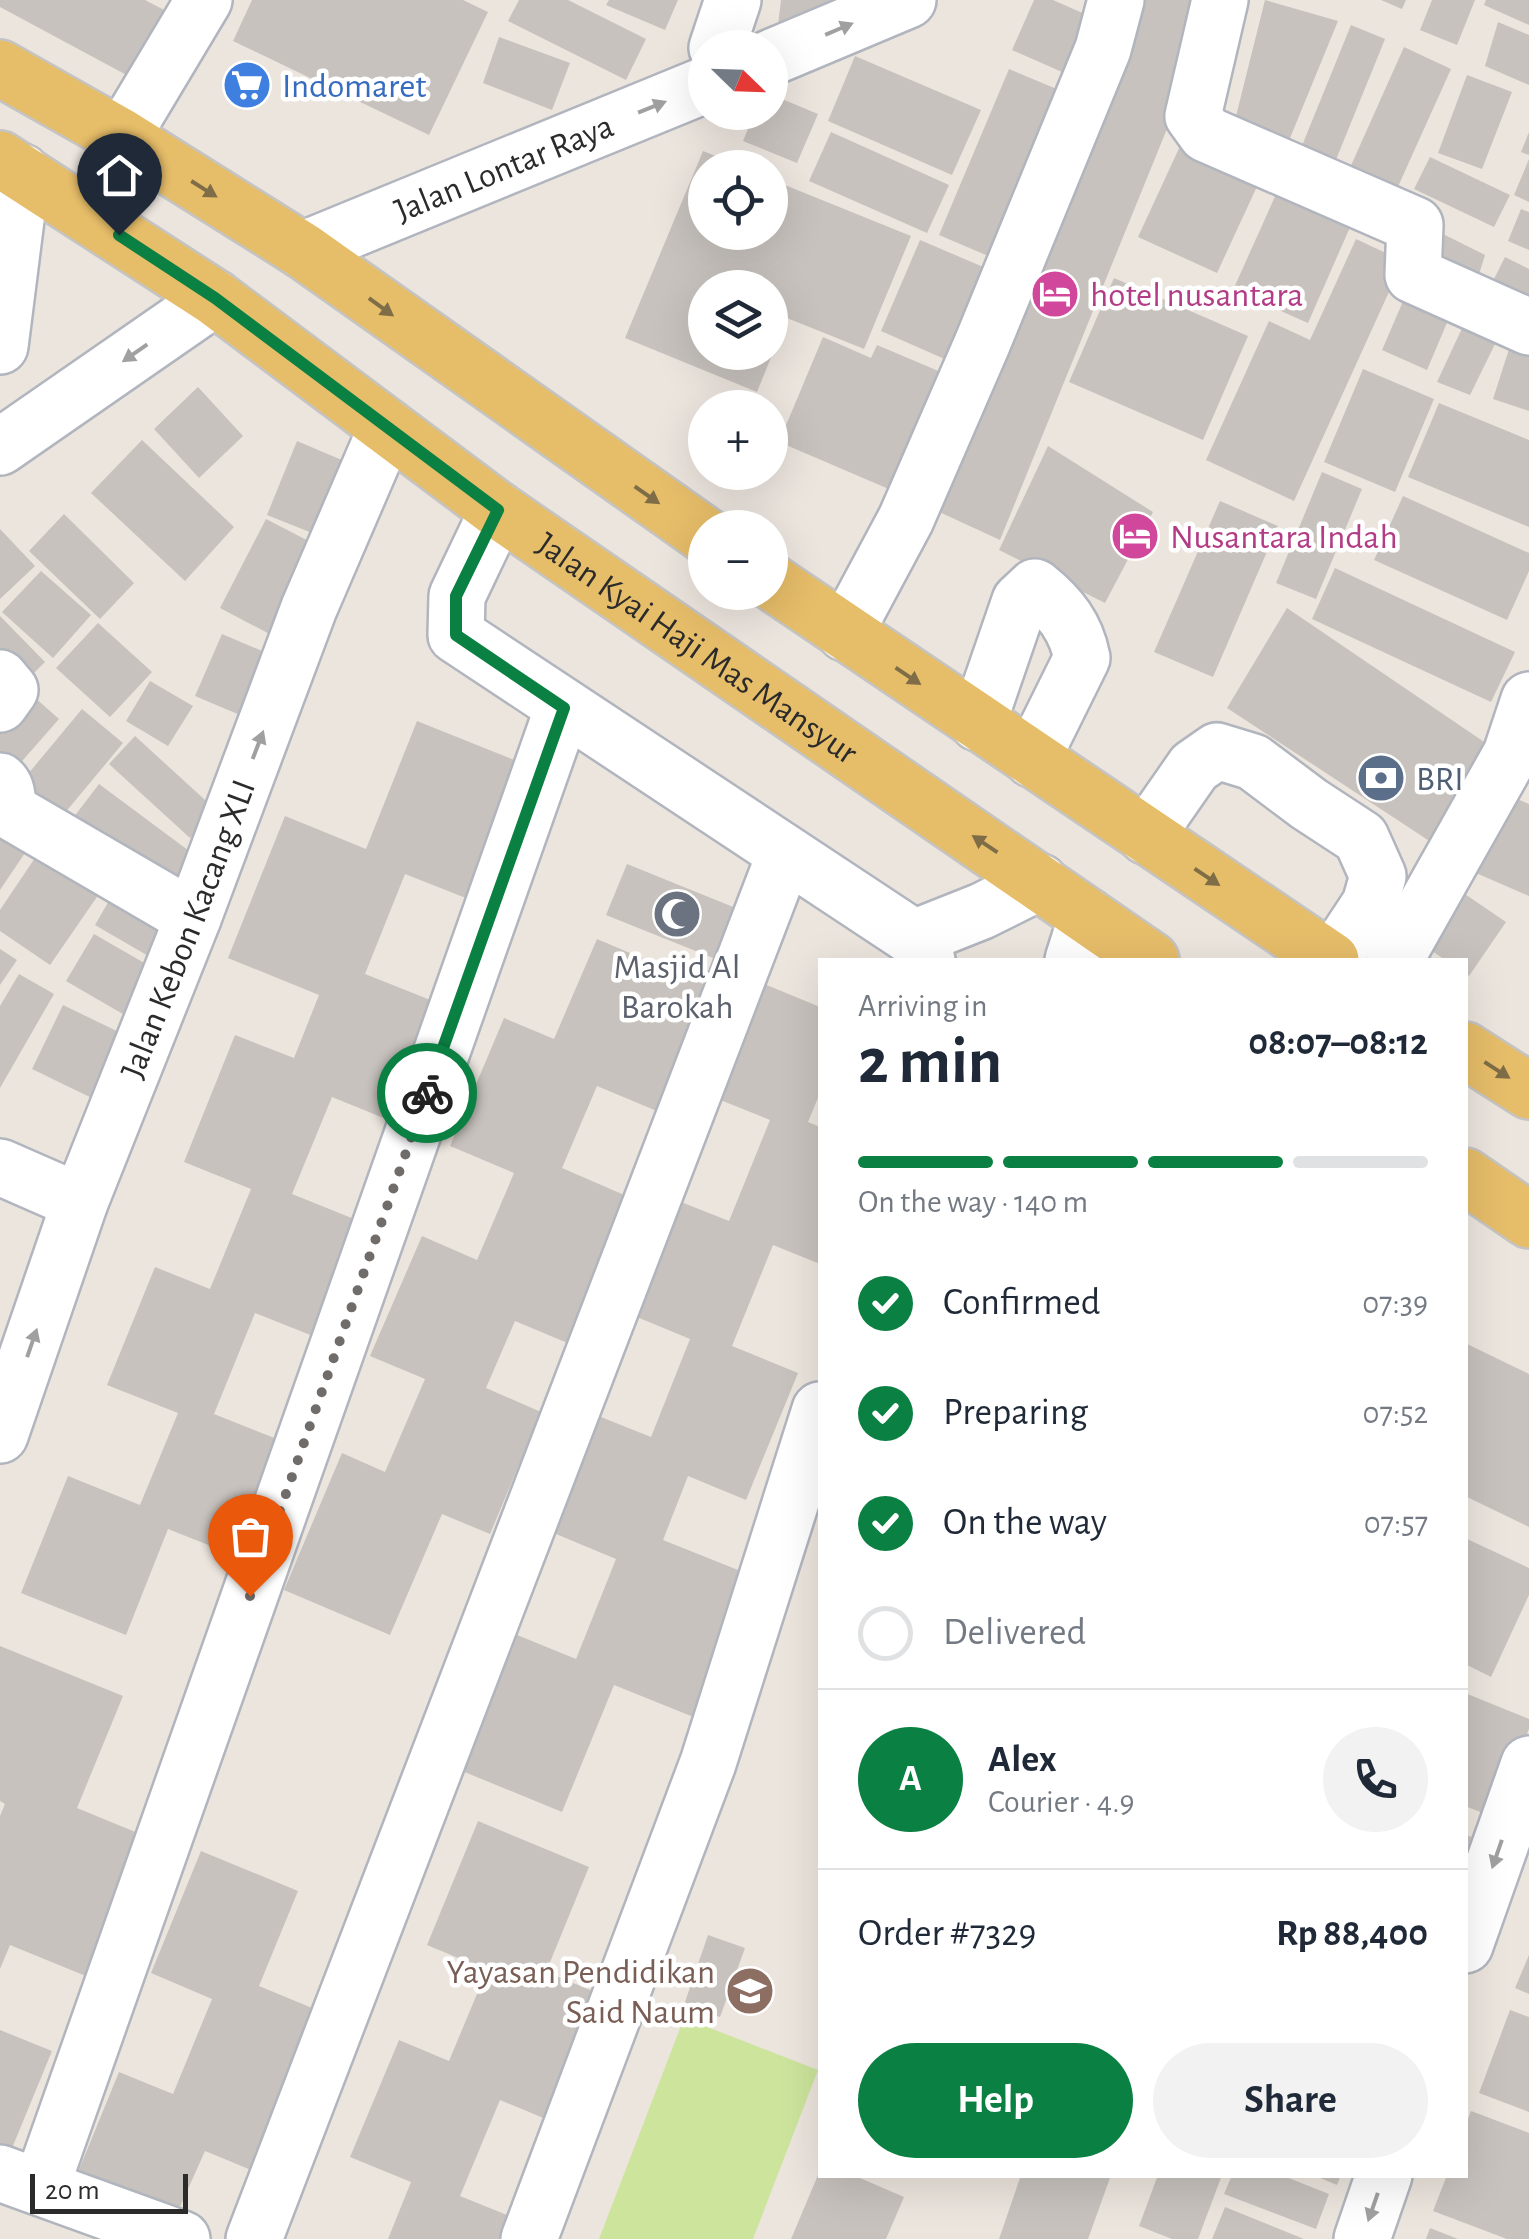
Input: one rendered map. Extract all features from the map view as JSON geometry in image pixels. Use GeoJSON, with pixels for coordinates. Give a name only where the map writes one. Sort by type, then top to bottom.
{"type":"FeatureCollection","features":[{"type":"Feature","properties":{"kind":"main road"},"geometry":{"type":"LineString","coordinates":[[0,68],[122,137],[302,250],[688,523]]}},
{"type":"Feature","properties":{"kind":"main road","name":"Jalan Kyai Haji Mas Mansyur"},"geometry":{"type":"LineString","coordinates":[[11,165],[215,298],[498,510],[1040,882],[1080,938],[1145,958]]}},
{"type":"Feature","properties":{"kind":"main road"},"geometry":{"type":"LineString","coordinates":[[788,593],[1329,958]]}},
{"type":"Feature","properties":{"kind":"main road"},"geometry":{"type":"LineString","coordinates":[[1468,1052],[1529,1092]]}},
{"type":"Feature","properties":{"kind":"main road"},"geometry":{"type":"LineString","coordinates":[[1468,1178],[1529,1220]]}},
{"type":"Feature","properties":{"kind":"street"},"geometry":{"type":"LineString","coordinates":[[122,137],[204,0]]}},
{"type":"Feature","properties":{"kind":"street"},"geometry":{"type":"LineString","coordinates":[[723,30],[734,0]]}},
{"type":"Feature","properties":{"kind":"street"},"geometry":{"type":"LineString","coordinates":[[788,50],[908,0]]}},
{"type":"Feature","properties":{"kind":"street"},"geometry":{"type":"LineString","coordinates":[[845,633],[906,519],[982,344],[1103,49],[1116,0]]}},
{"type":"Feature","properties":{"kind":"street"},"geometry":{"type":"LineString","coordinates":[[1220,0],[1193,116],[1206,134],[1415,225],[1413,275],[1529,327]]}},
{"type":"Feature","properties":{"kind":"street","name":"Jalan Lontar Raya"},"geometry":{"type":"LineString","coordinates":[[302,250],[688,91]]}},
{"type":"Feature","properties":{"kind":"street"},"geometry":{"type":"LineString","coordinates":[[0,346],[11,165]]}},
{"type":"Feature","properties":{"kind":"street"},"geometry":{"type":"LineString","coordinates":[[0,446],[215,298]]}},
{"type":"Feature","properties":{"kind":"street","name":"Jalan Kebon Kacang XLI"},"geometry":{"type":"LineString","coordinates":[[0,1436],[80,1202],[310,608],[387,427]]}},
{"type":"Feature","properties":{"kind":"street"},"geometry":{"type":"LineString","coordinates":[[498,510],[456,596],[456,635],[921,949],[982,911],[1040,882]]}},
{"type":"Feature","properties":{"kind":"street"},"geometry":{"type":"LineString","coordinates":[[978,723],[1020,600],[1036,587],[1070,623],[1082,658],[1032,759]]}},
{"type":"Feature","properties":{"kind":"street"},"geometry":{"type":"LineString","coordinates":[[0,678],[10,690],[0,704]]}},
{"type":"Feature","properties":{"kind":"street"},"geometry":{"type":"LineString","coordinates":[[1396,958],[1511,754],[1529,700]]}},
{"type":"Feature","properties":{"kind":"street"},"geometry":{"type":"LineString","coordinates":[[182,2239],[20,2180],[564,708]]}},
{"type":"Feature","properties":{"kind":"street"},"geometry":{"type":"LineString","coordinates":[[1146,836],[1194,767],[1217,751],[1253,762],[1361,838],[1378,876],[1370,904],[1333,958]]}},
{"type":"Feature","properties":{"kind":"street"},"geometry":{"type":"LineString","coordinates":[[0,781],[8,792],[12,813],[193,918]]}},
{"type":"Feature","properties":{"kind":"street"},"geometry":{"type":"LineString","coordinates":[[254,2239],[785,854]]}},
{"type":"Feature","properties":{"kind":"street"},"geometry":{"type":"LineString","coordinates":[[0,1168],[80,1202]]}},
{"type":"Feature","properties":{"kind":"street"},"geometry":{"type":"LineString","coordinates":[[529,2239],[708,1763],[818,1416]]}},
{"type":"Feature","properties":{"kind":"street"},"geometry":{"type":"LineString","coordinates":[[1468,1937],[1529,1764]]}},
{"type":"Feature","properties":{"kind":"street"},"geometry":{"type":"LineString","coordinates":[[1362,2239],[1383,2178]]}},
{"type":"Feature","properties":{"kind":"green space"},"geometry":{"type":"Polygon","coordinates":[[[684,2018],[818,2070],[753,2239],[599,2239],[684,2018]]]}},
{"type":"Feature","properties":{"kind":"building"},"geometry":{"type":"Polygon","coordinates":[[[0,0],[145,0],[170,13],[134,79],[0,7],[0,0]]]}},
{"type":"Feature","properties":{"kind":"building"},"geometry":{"type":"Polygon","coordinates":[[[252,0],[463,0],[488,12],[429,135],[233,41],[252,0]]]}},
{"type":"Feature","properties":{"kind":"building"},"geometry":{"type":"Polygon","coordinates":[[[519,0],[568,0],[646,39],[626,80],[508,21],[519,0]]]}},
{"type":"Feature","properties":{"kind":"building"},"geometry":{"type":"Polygon","coordinates":[[[609,0],[678,0],[665,30],[606,5],[609,0]]]}},
{"type":"Feature","properties":{"kind":"building"},"geometry":{"type":"Polygon","coordinates":[[[781,0],[874,0],[788,37],[788,30],[777,30],[781,0]]]}},
{"type":"Feature","properties":{"kind":"building"},"geometry":{"type":"Polygon","coordinates":[[[1034,0],[1053,0],[1103,22],[1078,79],[1012,50],[1034,0]]]}},
{"type":"Feature","properties":{"kind":"building","name":"hotel nusantara"},"geometry":{"type":"Polygon","coordinates":[[[1130,0],[1210,0],[1186,82],[1000,540],[924,505],[1130,0]]]}},
{"type":"Feature","properties":{"kind":"building"},"geometry":{"type":"Polygon","coordinates":[[[1265,0],[1338,21],[1288,143],[1234,124],[1265,0]]]}},
{"type":"Feature","properties":{"kind":"building"},"geometry":{"type":"Polygon","coordinates":[[[1381,0],[1406,0],[1402,9],[1381,0]]]}},
{"type":"Feature","properties":{"kind":"building"},"geometry":{"type":"Polygon","coordinates":[[[1432,0],[1475,0],[1457,45],[1420,30],[1432,0]]]}},
{"type":"Feature","properties":{"kind":"building"},"geometry":{"type":"Polygon","coordinates":[[[1486,0],[1529,0],[1529,25],[1484,5],[1486,0]]]}},
{"type":"Feature","properties":{"kind":"building"},"geometry":{"type":"Polygon","coordinates":[[[1498,22],[1529,35],[1529,85],[1485,66],[1498,22]]]}},
{"type":"Feature","properties":{"kind":"building"},"geometry":{"type":"Polygon","coordinates":[[[1351,25],[1385,39],[1333,167],[1299,153],[1351,25]]]}},
{"type":"Feature","properties":{"kind":"building"},"geometry":{"type":"Polygon","coordinates":[[[499,37],[570,63],[552,110],[483,83],[499,37]]]}},
{"type":"Feature","properties":{"kind":"building"},"geometry":{"type":"Polygon","coordinates":[[[1404,47],[1451,69],[1396,191],[1349,170],[1404,47]]]}},
{"type":"Feature","properties":{"kind":"building"},"geometry":{"type":"Polygon","coordinates":[[[855,56],[981,110],[952,175],[828,121],[855,56]]]}},
{"type":"Feature","properties":{"kind":"building"},"geometry":{"type":"Polygon","coordinates":[[[1009,69],[1071,95],[1000,261],[939,235],[1009,69]]]}},
{"type":"Feature","properties":{"kind":"building"},"geometry":{"type":"Polygon","coordinates":[[[1467,75],[1512,92],[1482,169],[1438,153],[1467,75]]]}},
{"type":"Feature","properties":{"kind":"building"},"geometry":{"type":"Polygon","coordinates":[[[788,102],[818,114],[797,163],[788,159],[788,150],[765,150],[743,141],[748,130],[788,130],[788,102]]]}},
{"type":"Feature","properties":{"kind":"building"},"geometry":{"type":"Polygon","coordinates":[[[831,132],[949,185],[927,233],[809,181],[831,132]]]}},
{"type":"Feature","properties":{"kind":"building"},"geometry":{"type":"Polygon","coordinates":[[[1529,132],[1529,155],[1521,152],[1529,132]]]}},
{"type":"Feature","properties":{"kind":"building"},"geometry":{"type":"Polygon","coordinates":[[[1181,144],[1260,180],[1217,273],[1138,237],[1181,144]]]}},
{"type":"Feature","properties":{"kind":"building"},"geometry":{"type":"Polygon","coordinates":[[[1430,157],[1510,195],[1494,227],[1414,189],[1430,157]]]}},
{"type":"Feature","properties":{"kind":"building"},"geometry":{"type":"Polygon","coordinates":[[[1529,159],[1529,202],[1514,195],[1529,159]]]}},
{"type":"Feature","properties":{"kind":"building"},"geometry":{"type":"Polygon","coordinates":[[[788,186],[911,236],[864,349],[788,318],[788,270],[688,270],[688,364],[625,338],[688,187],[688,250],[788,250],[788,186]]]}},
{"type":"Feature","properties":{"kind":"building"},"geometry":{"type":"Polygon","coordinates":[[[1277,192],[1351,225],[1308,323],[1233,290],[1277,192]]]}},
{"type":"Feature","properties":{"kind":"building"},"geometry":{"type":"Polygon","coordinates":[[[1521,209],[1529,212],[1529,250],[1508,241],[1521,209]]]}},
{"type":"Feature","properties":{"kind":"building"},"geometry":{"type":"Polygon","coordinates":[[[1443,234],[1485,255],[1476,284],[1427,263],[1443,234]]]}},
{"type":"Feature","properties":{"kind":"building"},"geometry":{"type":"Polygon","coordinates":[[[1356,239],[1403,261],[1294,501],[1206,460],[1269,321],[1310,340],[1356,239]]]}},
{"type":"Feature","properties":{"kind":"building"},"geometry":{"type":"Polygon","coordinates":[[[920,240],[988,269],[949,361],[881,331],[920,240]]]}},
{"type":"Feature","properties":{"kind":"building"},"geometry":{"type":"Polygon","coordinates":[[[1505,257],[1529,269],[1529,313],[1488,291],[1505,257]]]}},
{"type":"Feature","properties":{"kind":"building"},"geometry":{"type":"Polygon","coordinates":[[[1114,278],[1248,336],[1203,440],[1069,382],[1114,278]]]}},
{"type":"Feature","properties":{"kind":"building"},"geometry":{"type":"Polygon","coordinates":[[[1407,292],[1452,311],[1427,370],[1382,350],[1407,292]]]}},
{"type":"Feature","properties":{"kind":"building"},"geometry":{"type":"Polygon","coordinates":[[[1464,324],[1497,340],[1470,395],[1437,382],[1464,324]]]}},
{"type":"Feature","properties":{"kind":"building"},"geometry":{"type":"Polygon","coordinates":[[[823,337],[871,358],[877,345],[955,378],[905,496],[788,446],[788,421],[823,337]]]}},
{"type":"Feature","properties":{"kind":"building"},"geometry":{"type":"Polygon","coordinates":[[[1510,346],[1529,353],[1529,411],[1493,399],[1510,346]]]}},
{"type":"Feature","properties":{"kind":"building"},"geometry":{"type":"Polygon","coordinates":[[[1363,369],[1434,399],[1395,492],[1324,462],[1363,369]]]}},
{"type":"Feature","properties":{"kind":"building"},"geometry":{"type":"Polygon","coordinates":[[[703,370],[766,370],[758,390],[703,370]]]}},
{"type":"Feature","properties":{"kind":"building"},"geometry":{"type":"Polygon","coordinates":[[[198,387],[243,436],[199,478],[154,429],[198,387]]]}},
{"type":"Feature","properties":{"kind":"building"},"geometry":{"type":"Polygon","coordinates":[[[1439,403],[1529,440],[1529,527],[1408,477],[1439,403]]]}},
{"type":"Feature","properties":{"kind":"building"},"geometry":{"type":"Polygon","coordinates":[[[142,440],[234,527],[185,581],[91,493],[142,440]]]}},
{"type":"Feature","properties":{"kind":"building"},"geometry":{"type":"Polygon","coordinates":[[[297,441],[363,469],[332,541],[267,515],[297,441]]]}},
{"type":"Feature","properties":{"kind":"building"},"geometry":{"type":"Polygon","coordinates":[[[1048,446],[1153,512],[1105,603],[999,550],[1048,446]]]}},
{"type":"Feature","properties":{"kind":"building"},"geometry":{"type":"Polygon","coordinates":[[[1322,472],[1362,489],[1316,599],[1276,583],[1322,472]]]}},
{"type":"Feature","properties":{"kind":"building"},"geometry":{"type":"Polygon","coordinates":[[[1403,496],[1529,553],[1529,571],[1507,620],[1374,560],[1403,496]]]}},
{"type":"Feature","properties":{"kind":"building"},"geometry":{"type":"Polygon","coordinates":[[[1220,501],[1278,526],[1213,677],[1154,652],[1220,501]]]}},
{"type":"Feature","properties":{"kind":"building"},"geometry":{"type":"Polygon","coordinates":[[[64,514],[134,583],[100,619],[29,551],[64,514]]]}},
{"type":"Feature","properties":{"kind":"building"},"geometry":{"type":"Polygon","coordinates":[[[266,519],[326,550],[281,640],[220,608],[266,519]]]}},
{"type":"Feature","properties":{"kind":"building"},"geometry":{"type":"Polygon","coordinates":[[[0,529],[35,566],[0,599],[0,529]]]}},
{"type":"Feature","properties":{"kind":"building"},"geometry":{"type":"Polygon","coordinates":[[[1335,568],[1515,652],[1491,702],[1312,619],[1335,568]]]}},
{"type":"Feature","properties":{"kind":"building"},"geometry":{"type":"Polygon","coordinates":[[[41,571],[91,615],[53,658],[2,612],[41,571]]]}},
{"type":"Feature","properties":{"kind":"building"},"geometry":{"type":"Polygon","coordinates":[[[1287,608],[1496,750],[1434,844],[1227,708],[1287,608]]]}},
{"type":"Feature","properties":{"kind":"building"},"geometry":{"type":"Polygon","coordinates":[[[0,616],[45,662],[18,689],[0,671],[0,616]]]}},
{"type":"Feature","properties":{"kind":"building"},"geometry":{"type":"Polygon","coordinates":[[[98,623],[152,672],[110,717],[56,668],[98,623]]]}},
{"type":"Feature","properties":{"kind":"building"},"geometry":{"type":"Polygon","coordinates":[[[222,634],[274,656],[247,718],[195,696],[222,634]]]}},
{"type":"Feature","properties":{"kind":"building"},"geometry":{"type":"Polygon","coordinates":[[[150,681],[193,706],[168,746],[126,721],[150,681]]]}},
{"type":"Feature","properties":{"kind":"building"},"geometry":{"type":"Polygon","coordinates":[[[24,688],[59,719],[16,768],[0,754],[0,715],[24,688]]]}},
{"type":"Feature","properties":{"kind":"building"},"geometry":{"type":"Polygon","coordinates":[[[82,709],[123,743],[59,820],[18,786],[82,709]]]}},
{"type":"Feature","properties":{"kind":"building"},"geometry":{"type":"Polygon","coordinates":[[[417,721],[529,766],[476,902],[405,874],[365,974],[438,1003],[391,1121],[332,1097],[292,1194],[364,1223],[318,1338],[255,1313],[214,1414],[282,1441],[236,1556],[168,1529],[126,1635],[21,1593],[68,1476],[140,1505],[178,1413],[107,1385],[155,1267],[210,1289],[251,1189],[184,1162],[235,1035],[294,1058],[319,995],[228,958],[285,816],[366,849],[417,721]]]}},
{"type":"Feature","properties":{"kind":"building"},"geometry":{"type":"Polygon","coordinates":[[[135,736],[216,810],[190,838],[109,764],[135,736]]]}},
{"type":"Feature","properties":{"kind":"building"},"geometry":{"type":"Polygon","coordinates":[[[99,784],[204,862],[172,904],[67,826],[99,784]]]}},
{"type":"Feature","properties":{"kind":"building"},"geometry":{"type":"Polygon","coordinates":[[[1510,796],[1529,804],[1529,896],[1476,873],[1510,796]]]}},
{"type":"Feature","properties":{"kind":"building"},"geometry":{"type":"Polygon","coordinates":[[[0,814],[35,838],[0,890],[0,814]]]}},
{"type":"Feature","properties":{"kind":"building"},"geometry":{"type":"Polygon","coordinates":[[[41,849],[101,891],[50,965],[0,931],[0,910],[41,849]]]}},
{"type":"Feature","properties":{"kind":"building","name":"Masjid Al Barokah"},"geometry":{"type":"Polygon","coordinates":[[[627,864],[748,913],[728,964],[606,915],[627,864]]]}},
{"type":"Feature","properties":{"kind":"building"},"geometry":{"type":"Polygon","coordinates":[[[1462,892],[1506,922],[1469,976],[1468,958],[1442,958],[1425,946],[1462,892]]]}},
{"type":"Feature","properties":{"kind":"building"},"geometry":{"type":"Polygon","coordinates":[[[110,899],[177,938],[162,964],[95,925],[110,899]]]}},
{"type":"Feature","properties":{"kind":"building"},"geometry":{"type":"Polygon","coordinates":[[[94,934],[167,976],[140,1024],[66,981],[94,934]]]}},
{"type":"Feature","properties":{"kind":"building"},"geometry":{"type":"Polygon","coordinates":[[[597,939],[717,990],[664,1114],[597,1086],[562,1168],[638,1201],[577,1347],[515,1321],[486,1388],[541,1412],[490,1534],[442,1514],[390,1635],[284,1590],[342,1453],[385,1472],[425,1379],[370,1356],[422,1236],[477,1260],[514,1173],[450,1146],[504,1018],[554,1039],[597,939]]]}},
{"type":"Feature","properties":{"kind":"building"},"geometry":{"type":"Polygon","coordinates":[[[0,949],[17,960],[0,985],[0,949]]]}},
{"type":"Feature","properties":{"kind":"building"},"geometry":{"type":"Polygon","coordinates":[[[19,974],[54,994],[0,1088],[0,1006],[19,974]]]}},
{"type":"Feature","properties":{"kind":"building"},"geometry":{"type":"Polygon","coordinates":[[[750,978],[818,1006],[818,1098],[808,1122],[818,1126],[818,1263],[773,1245],[732,1346],[798,1373],[746,1500],[688,1476],[663,1540],[753,1576],[696,1718],[614,1685],[562,1812],[450,1766],[505,1630],[576,1659],[616,1559],[544,1529],[591,1413],[651,1437],[690,1339],[620,1310],[666,1196],[729,1221],[770,1120],[703,1093],[750,978]]]}},
{"type":"Feature","properties":{"kind":"building"},"geometry":{"type":"Polygon","coordinates":[[[63,1005],[129,1037],[98,1101],[32,1069],[63,1005]]]}},
{"type":"Feature","properties":{"kind":"building"},"geometry":{"type":"Polygon","coordinates":[[[1468,1344],[1529,1374],[1529,1527],[1468,1497],[1468,1344]]]}},
{"type":"Feature","properties":{"kind":"building"},"geometry":{"type":"Polygon","coordinates":[[[1468,1539],[1529,1568],[1529,1595],[1491,1677],[1468,1666],[1468,1539]]]}},
{"type":"Feature","properties":{"kind":"building"},"geometry":{"type":"Polygon","coordinates":[[[0,1646],[123,1696],[77,1808],[150,1838],[93,1979],[10,1945],[0,1969],[0,1816],[5,1804],[0,1801],[0,1646]]]}},
{"type":"Feature","properties":{"kind":"building"},"geometry":{"type":"Polygon","coordinates":[[[1468,1694],[1529,1719],[1529,1729],[1493,1817],[1468,1807],[1468,1694]]]}},
{"type":"Feature","properties":{"kind":"building"},"geometry":{"type":"Polygon","coordinates":[[[478,1821],[589,1867],[546,1972],[605,1996],[553,2122],[500,2100],[460,2196],[522,2221],[515,2239],[388,2239],[411,2182],[350,2157],[399,2040],[449,2061],[487,1970],[427,1945],[478,1821]]]}},
{"type":"Feature","properties":{"kind":"building"},"geometry":{"type":"Polygon","coordinates":[[[1468,1835],[1476,1839],[1468,1856],[1468,1835]]]}},
{"type":"Feature","properties":{"kind":"building"},"geometry":{"type":"Polygon","coordinates":[[[201,1851],[298,1891],[259,1986],[329,2015],[263,2175],[205,2151],[171,2227],[69,2194],[119,2072],[173,2094],[212,1999],[151,1973],[201,1851]]]}},
{"type":"Feature","properties":{"kind":"building"},"geometry":{"type":"Polygon","coordinates":[[[708,1935],[745,1948],[720,2017],[684,2005],[708,1935]]]}},
{"type":"Feature","properties":{"kind":"building"},"geometry":{"type":"Polygon","coordinates":[[[1529,1955],[1529,1994],[1515,1988],[1529,1955]]]}},
{"type":"Feature","properties":{"kind":"building"},"geometry":{"type":"Polygon","coordinates":[[[1510,2010],[1529,2017],[1529,2112],[1479,2093],[1510,2010]]]}},
{"type":"Feature","properties":{"kind":"building"},"geometry":{"type":"Polygon","coordinates":[[[0,2030],[52,2051],[3,2170],[0,2169],[0,2030]]]}},
{"type":"Feature","properties":{"kind":"building"},"geometry":{"type":"Polygon","coordinates":[[[1471,2111],[1529,2133],[1529,2239],[1507,2239],[1433,2211],[1446,2178],[1468,2178],[1471,2111]]]}},
{"type":"Feature","properties":{"kind":"building"},"geometry":{"type":"Polygon","coordinates":[[[818,2175],[860,2178],[904,2197],[886,2239],[791,2239],[818,2175]]]}},
{"type":"Feature","properties":{"kind":"building"},"geometry":{"type":"Polygon","coordinates":[[[1020,2178],[1110,2178],[1088,2239],[999,2239],[1020,2178]]]}},
{"type":"Feature","properties":{"kind":"building"},"geometry":{"type":"Polygon","coordinates":[[[1157,2178],[1221,2178],[1198,2239],[1172,2239],[1139,2226],[1157,2178]]]}},
{"type":"Feature","properties":{"kind":"building"},"geometry":{"type":"Polygon","coordinates":[[[1231,2178],[1289,2178],[1329,2194],[1316,2229],[1224,2194],[1231,2178]]]}},
{"type":"Feature","properties":{"kind":"building"},"geometry":{"type":"Polygon","coordinates":[[[1320,2178],[1340,2178],[1337,2185],[1320,2178]]]}},
{"type":"Feature","properties":{"kind":"building"},"geometry":{"type":"Polygon","coordinates":[[[1225,2207],[1304,2239],[1212,2239],[1225,2207]]]}},
{"type":"Feature","properties":{"kind":"building"},"geometry":{"type":"Polygon","coordinates":[[[1430,2228],[1458,2239],[1426,2239],[1430,2228]]]}},
{"type":"Feature","properties":{"kind":"way so far"},"geometry":{"type":"LineString","coordinates":[[250,1596],[427,1093]]}},
{"type":"Feature","properties":{"kind":"place","name":"Indomaret"},"geometry":{"type":"Point","coordinates":[247,85]}},
{"type":"Feature","properties":{"kind":"place","name":"hotel nusantara"},"geometry":{"type":"Point","coordinates":[1055,294]}},
{"type":"Feature","properties":{"kind":"place","name":"Nusantara Indah"},"geometry":{"type":"Point","coordinates":[1135,536]}},
{"type":"Feature","properties":{"kind":"place","name":"BRI"},"geometry":{"type":"Point","coordinates":[1381,778]}},
{"type":"Feature","properties":{"kind":"place","name":"Masjid Al Barokah"},"geometry":{"type":"Point","coordinates":[677,914]}},
{"type":"Feature","properties":{"kind":"place","name":"Yayasan Pendidikan Said Naum"},"geometry":{"type":"Point","coordinates":[750,1991]}},
{"type":"Feature","properties":{"kind":"route"},"geometry":{"type":"LineString","coordinates":[[119,235],[215,298],[498,510],[456,596],[456,635],[564,708],[427,1093]]}}]}
